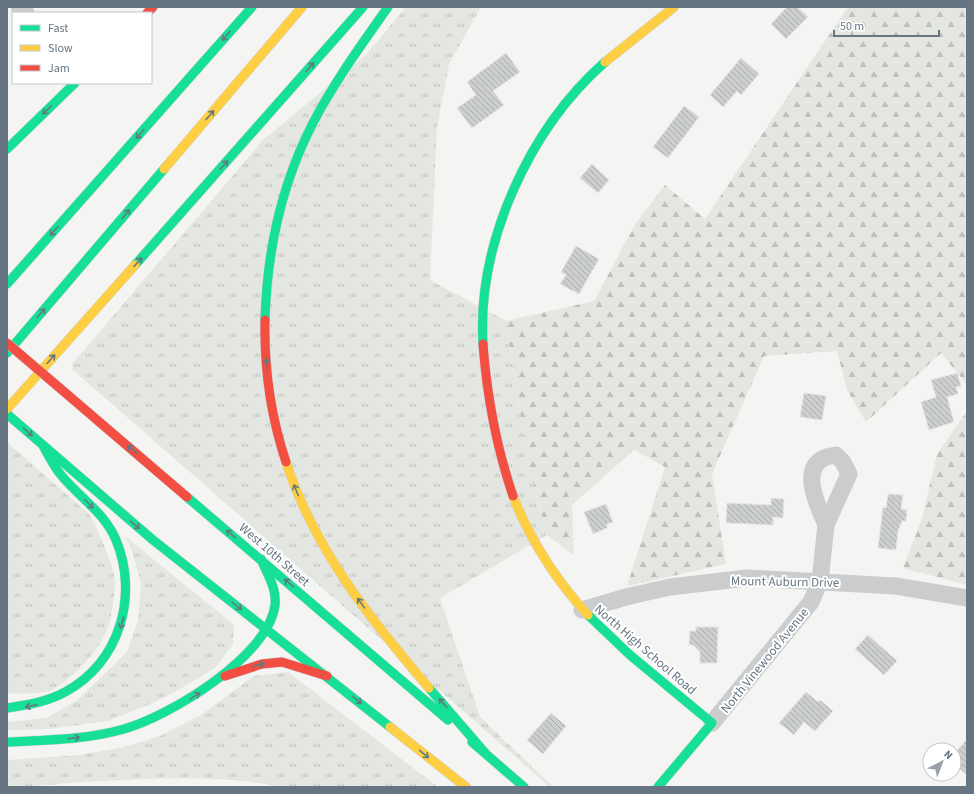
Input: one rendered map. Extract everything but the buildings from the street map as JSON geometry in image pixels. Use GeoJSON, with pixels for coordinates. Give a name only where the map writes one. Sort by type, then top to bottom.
{"type":"FeatureCollection","features":[{"type":"Feature","properties":{"kind":"main road"},"geometry":{"type":"LineString","coordinates":[[7,284],[252,7]]}},
{"type":"Feature","properties":{"kind":"main road"},"geometry":{"type":"LineString","coordinates":[[7,353],[302,7]]}},
{"type":"Feature","properties":{"kind":"main road"},"geometry":{"type":"LineString","coordinates":[[7,409],[363,7]]}},
{"type":"Feature","properties":{"kind":"main road"},"geometry":{"type":"LineString","coordinates":[[388,7],[330,93],[296,162],[283,200],[272,244],[266,289],[266,334],[269,388],[275,424],[285,461],[308,518],[325,550],[373,619],[486,754]]}},
{"type":"Feature","properties":{"kind":"main road","name":"North High School Road"},"geometry":{"type":"LineString","coordinates":[[674,7],[594,72],[568,101],[545,132],[522,172],[506,207],[494,243],[485,289],[482,327],[483,373],[489,411],[508,480],[534,543],[554,576],[582,610],[608,636],[712,723]]}},
{"type":"Feature","properties":{"kind":"main road"},"geometry":{"type":"LineString","coordinates":[[7,149],[74,84]]}},
{"type":"Feature","properties":{"kind":"main road","name":"West 10th Street"},"geometry":{"type":"LineString","coordinates":[[7,343],[261,559],[524,787]]}},
{"type":"Feature","properties":{"kind":"main road"},"geometry":{"type":"LineString","coordinates":[[10,417],[153,540],[466,787]]}},
{"type":"Feature","properties":{"kind":"main road"},"geometry":{"type":"LineString","coordinates":[[7,708],[20,708],[47,702],[76,687],[102,664],[118,637],[125,610],[126,580],[120,552],[115,539],[97,511],[62,476],[42,444]]}},
{"type":"Feature","properties":{"kind":"main road"},"geometry":{"type":"LineString","coordinates":[[7,742],[69,738],[125,729],[170,711],[200,693],[222,677],[255,644],[266,629],[274,614],[275,596],[270,577],[261,559]]}},
{"type":"Feature","properties":{"kind":"main road"},"geometry":{"type":"LineString","coordinates":[[222,677],[262,664],[282,662],[326,676]]}},
{"type":"Feature","properties":{"kind":"main road"},"geometry":{"type":"LineString","coordinates":[[658,787],[712,723]]}},
{"type":"Feature","properties":{"kind":"street"},"geometry":{"type":"LineString","coordinates":[[653,24],[654,7]]}},
{"type":"Feature","properties":{"kind":"street","name":"North Vinewood Avenue"},"geometry":{"type":"LineString","coordinates":[[712,723],[811,602],[820,581],[826,525]]}},
{"type":"Feature","properties":{"kind":"street","name":"Mount Auburn Drive"},"geometry":{"type":"LineString","coordinates":[[582,610],[639,594],[709,581],[754,578],[896,586],[967,598]]}},
{"type":"Feature","properties":{"kind":"green space"},"geometry":{"type":"Polygon","coordinates":[[[406,7],[481,7],[449,64],[437,128],[430,280],[506,321],[529,466],[547,535],[440,598],[480,717],[553,787],[550,787],[72,369],[73,363],[264,139],[366,55],[406,7]]]}},
{"type":"Feature","properties":{"kind":"green space"},"geometry":{"type":"Polygon","coordinates":[[[848,7],[967,7],[967,385],[941,353],[866,422],[847,390],[837,351],[764,356],[712,474],[726,564],[627,586],[665,467],[634,450],[572,505],[574,555],[547,535],[529,466],[506,321],[594,301],[636,223],[665,185],[705,219],[848,7]]]}},
{"type":"Feature","properties":{"kind":"green space"},"geometry":{"type":"Polygon","coordinates":[[[967,411],[967,585],[903,568],[922,518],[937,454],[967,411]]]}},
{"type":"Feature","properties":{"kind":"green space"},"geometry":{"type":"Polygon","coordinates":[[[7,442],[89,514],[106,549],[115,578],[110,620],[100,643],[86,662],[69,678],[52,690],[43,692],[23,694],[7,693],[7,442]]]}},
{"type":"Feature","properties":{"kind":"green space"},"geometry":{"type":"Polygon","coordinates":[[[125,536],[234,625],[233,644],[215,668],[153,703],[108,721],[49,729],[7,730],[7,722],[46,718],[76,701],[127,652],[138,620],[141,583],[132,551],[125,536]]]}},
{"type":"Feature","properties":{"kind":"green space"},"geometry":{"type":"Polygon","coordinates":[[[288,672],[438,787],[282,787],[260,783],[215,779],[169,778],[7,787],[7,760],[80,755],[124,747],[160,736],[201,715],[254,676],[288,672]]]}},
{"type":"Feature","properties":{"kind":"traffic: fast"},"geometry":{"type":"LineString","coordinates":[[7,284],[252,7]]}},
{"type":"Feature","properties":{"kind":"traffic: fast"},"geometry":{"type":"LineString","coordinates":[[135,265],[363,7]]}},
{"type":"Feature","properties":{"kind":"traffic: fast"},"geometry":{"type":"LineString","coordinates":[[265,320],[266,294],[273,243],[278,218],[293,168],[322,106],[349,63],[388,7]]}},
{"type":"Feature","properties":{"kind":"traffic: fast"},"geometry":{"type":"LineString","coordinates":[[483,344],[483,306],[489,267],[499,228],[513,190],[531,154],[553,120],[578,89],[605,62]]}},
{"type":"Feature","properties":{"kind":"traffic: fast"},"geometry":{"type":"LineString","coordinates":[[7,149],[74,84]]}},
{"type":"Feature","properties":{"kind":"traffic: fast"},"geometry":{"type":"LineString","coordinates":[[7,353],[164,169]]}},
{"type":"Feature","properties":{"kind":"traffic: fast"},"geometry":{"type":"LineString","coordinates":[[7,414],[153,540],[390,727]]}},
{"type":"Feature","properties":{"kind":"traffic: fast"},"geometry":{"type":"LineString","coordinates":[[7,708],[44,701],[65,692],[84,679],[99,664],[111,646],[120,626],[124,605],[125,583],[123,561],[111,530],[99,513],[68,483],[58,471],[42,444]]}},
{"type":"Feature","properties":{"kind":"traffic: fast"},"geometry":{"type":"LineString","coordinates":[[187,497],[448,720]]}},
{"type":"Feature","properties":{"kind":"traffic: fast"},"geometry":{"type":"LineString","coordinates":[[7,742],[81,737],[110,733],[124,729],[166,711],[190,698],[214,681],[237,663],[255,644],[269,624],[275,605],[275,599],[271,581],[261,559]]}},
{"type":"Feature","properties":{"kind":"traffic: fast"},"geometry":{"type":"LineString","coordinates":[[588,615],[630,655],[712,723],[658,787]]}},
{"type":"Feature","properties":{"kind":"traffic: fast"},"geometry":{"type":"LineString","coordinates":[[429,688],[486,754]]}},
{"type":"Feature","properties":{"kind":"traffic: fast"},"geometry":{"type":"LineString","coordinates":[[472,742],[524,787]]}},
{"type":"Feature","properties":{"kind":"traffic: slow"},"geometry":{"type":"LineString","coordinates":[[164,169],[302,7]]}},
{"type":"Feature","properties":{"kind":"traffic: slow"},"geometry":{"type":"LineString","coordinates":[[605,62],[674,7]]}},
{"type":"Feature","properties":{"kind":"traffic: slow"},"geometry":{"type":"LineString","coordinates":[[7,409],[135,265]]}},
{"type":"Feature","properties":{"kind":"traffic: slow"},"geometry":{"type":"LineString","coordinates":[[286,462],[298,494],[328,554],[366,610],[429,688]]}},
{"type":"Feature","properties":{"kind":"traffic: slow"},"geometry":{"type":"LineString","coordinates":[[513,496],[528,529],[545,559],[565,588],[588,615]]}},
{"type":"Feature","properties":{"kind":"traffic: slow"},"geometry":{"type":"LineString","coordinates":[[390,727],[466,787]]}},
{"type":"Feature","properties":{"kind":"traffic: jam"},"geometry":{"type":"LineString","coordinates":[[148,12],[153,7]]}},
{"type":"Feature","properties":{"kind":"traffic: jam"},"geometry":{"type":"LineString","coordinates":[[265,320],[267,374],[272,410],[286,462]]}},
{"type":"Feature","properties":{"kind":"traffic: jam"},"geometry":{"type":"LineString","coordinates":[[7,343],[48,378]]}},
{"type":"Feature","properties":{"kind":"traffic: jam"},"geometry":{"type":"LineString","coordinates":[[483,344],[493,421],[513,496]]}},
{"type":"Feature","properties":{"kind":"traffic: jam"},"geometry":{"type":"LineString","coordinates":[[48,378],[187,497]]}},
{"type":"Feature","properties":{"kind":"traffic: jam"},"geometry":{"type":"LineString","coordinates":[[225,676],[262,664],[282,662],[327,676]]}}]}
